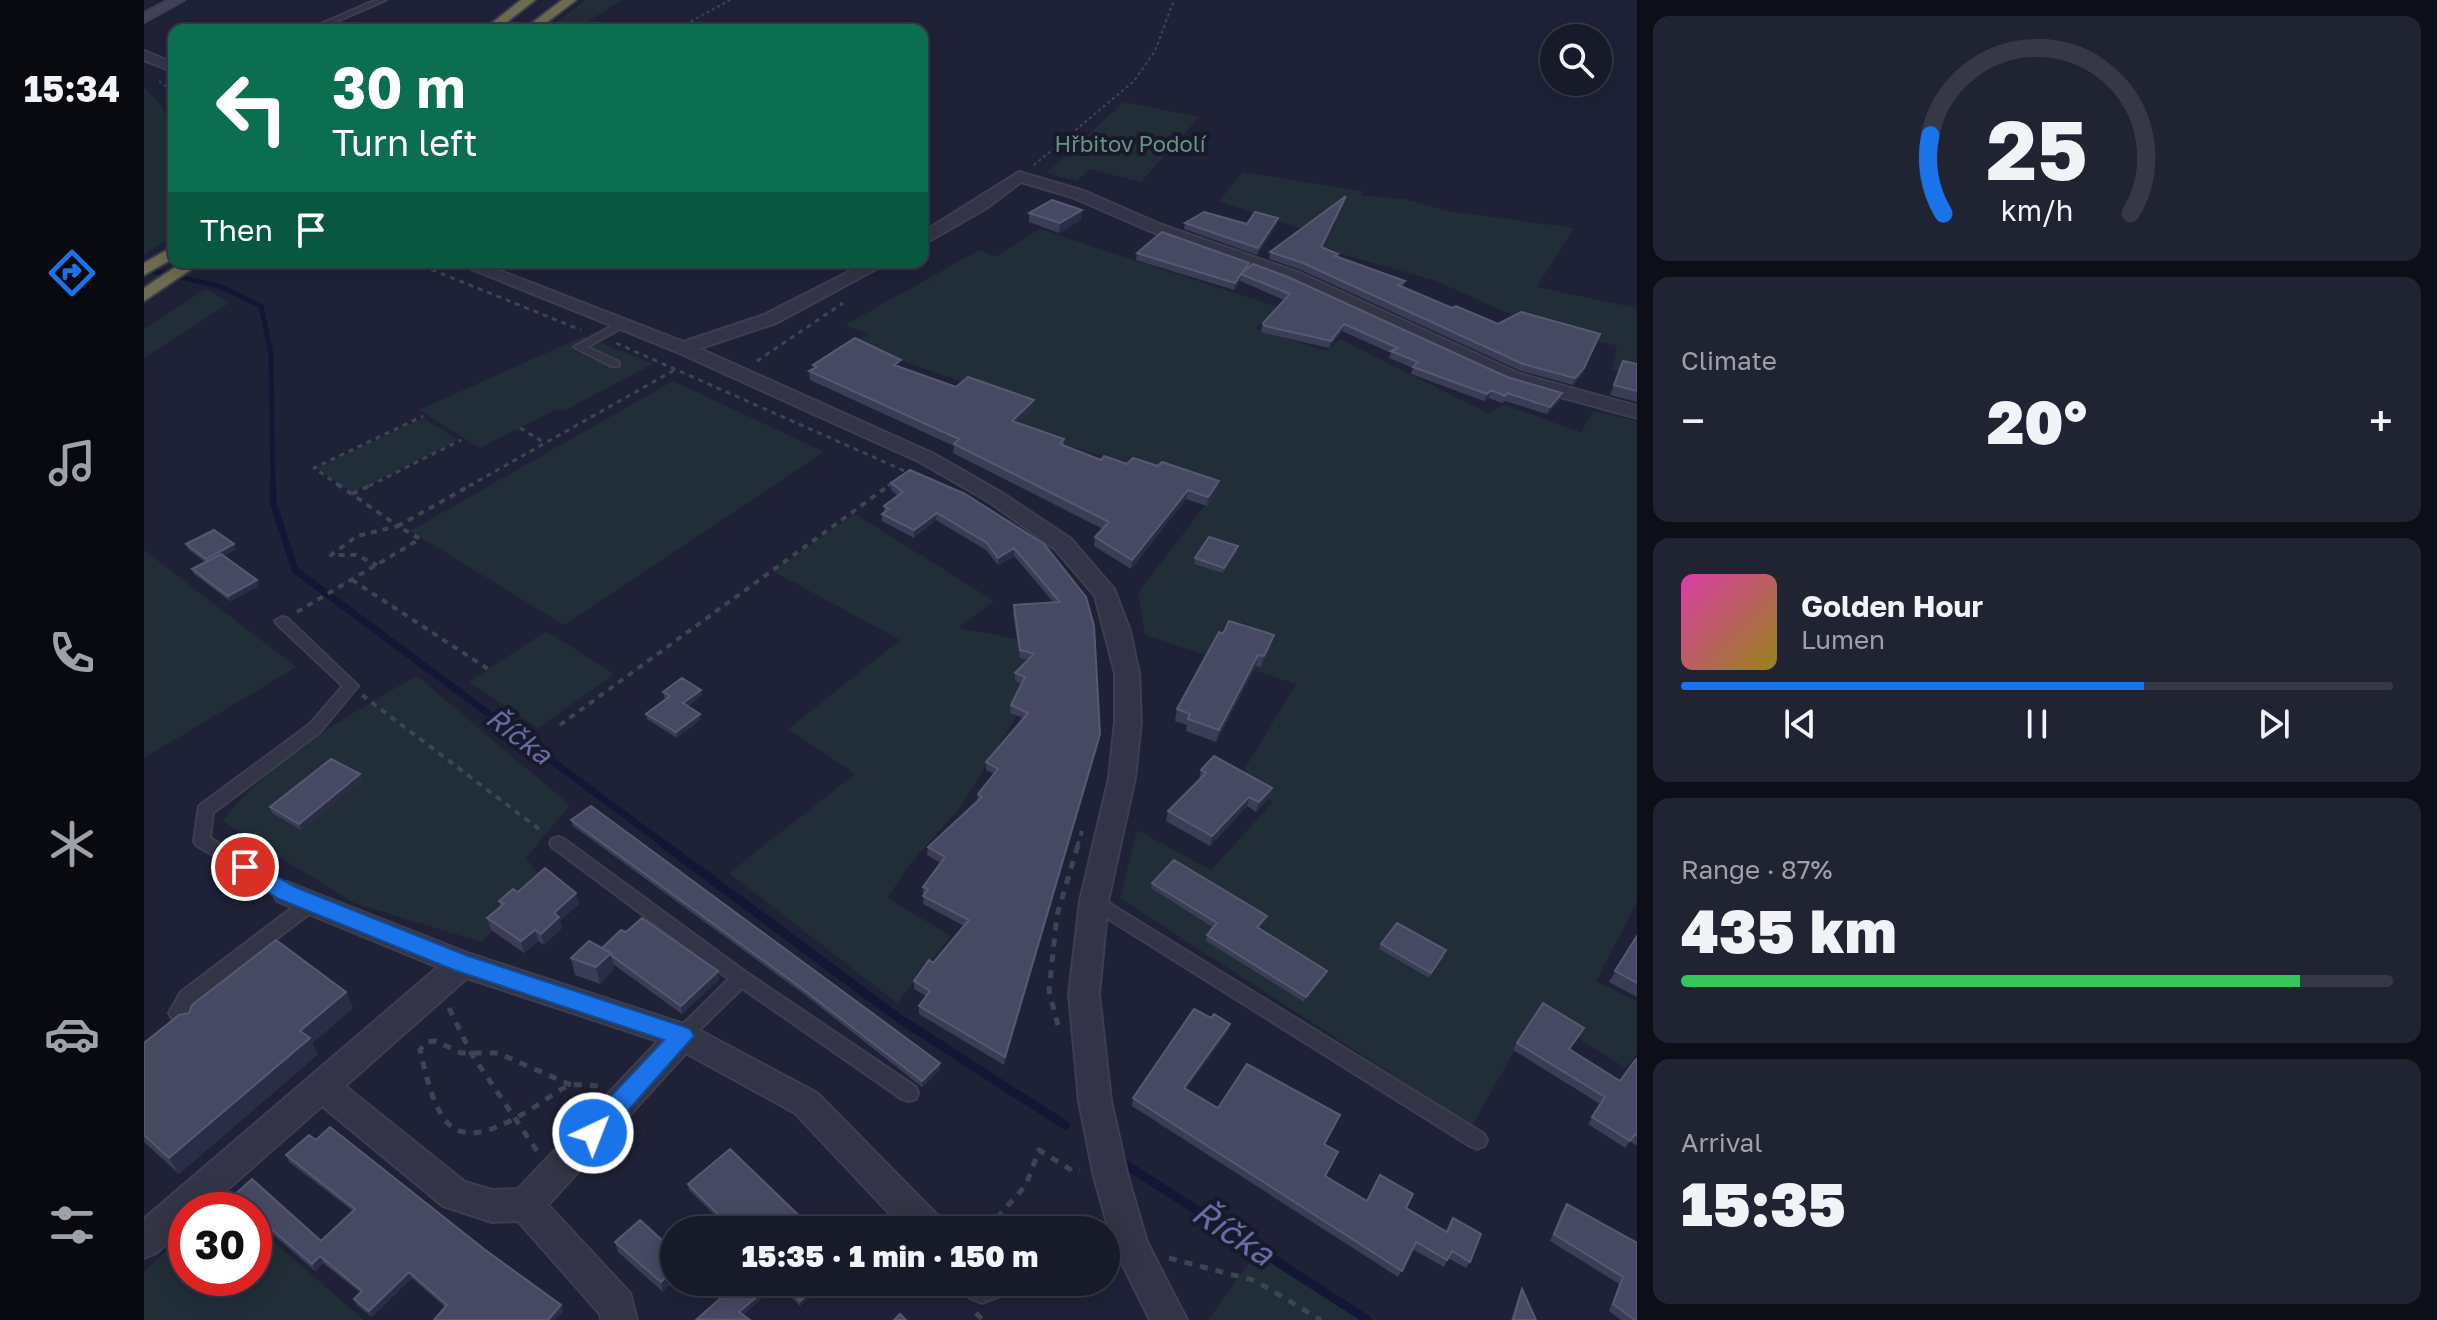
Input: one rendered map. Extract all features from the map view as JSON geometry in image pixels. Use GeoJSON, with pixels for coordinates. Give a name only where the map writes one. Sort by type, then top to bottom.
{"type":"FeatureCollection","features":[{"type":"Feature","properties":{"kind":"highway"},"geometry":{"type":"LineString","coordinates":[[497,24],[529,0]]}},
{"type":"Feature","properties":{"kind":"highway"},"geometry":{"type":"LineString","coordinates":[[524,24],[554,0]]}},
{"type":"Feature","properties":{"kind":"highway"},"geometry":{"type":"LineString","coordinates":[[537,24],[570,0]]}},
{"type":"Feature","properties":{"kind":"highway"},"geometry":{"type":"LineString","coordinates":[[144,270],[168,255]]}},
{"type":"Feature","properties":{"kind":"highway"},"geometry":{"type":"LineString","coordinates":[[144,296],[185,268]]}},
{"type":"Feature","properties":{"kind":"main road"},"geometry":{"type":"LineString","coordinates":[[144,16],[178,0]]}},
{"type":"Feature","properties":{"kind":"street"},"geometry":{"type":"LineString","coordinates":[[146,55],[168,65]]}},
{"type":"Feature","properties":{"kind":"street"},"geometry":{"type":"LineString","coordinates":[[928,236],[1019,177],[1078,194],[1156,228],[1294,277],[1513,378],[1637,412]]}},
{"type":"Feature","properties":{"kind":"street"},"geometry":{"type":"LineString","coordinates":[[477,268],[621,324],[680,358],[739,373],[917,465],[995,497],[1063,544],[1106,594],[1127,673],[1128,722],[1122,778],[1094,901],[1084,994],[1095,1101],[1100,1120],[1100,1174],[1111,1216]]}},
{"type":"Feature","properties":{"kind":"street"},"geometry":{"type":"LineString","coordinates":[[680,358],[770,319],[869,268]]}},
{"type":"Feature","properties":{"kind":"street"},"geometry":{"type":"LineString","coordinates":[[299,898],[462,964],[682,1036],[806,1103],[915,1216]]}},
{"type":"Feature","properties":{"kind":"street"},"geometry":{"type":"LineString","coordinates":[[144,1241],[462,964]]}},
{"type":"Feature","properties":{"kind":"street"},"geometry":{"type":"LineString","coordinates":[[322,1086],[455,1195],[492,1206],[526,1205],[682,1036]]}},
{"type":"Feature","properties":{"kind":"street"},"geometry":{"type":"LineString","coordinates":[[526,1205],[617,1306],[619,1320]]}},
{"type":"Feature","properties":{"kind":"street"},"geometry":{"type":"LineString","coordinates":[[1120,1249],[1169,1320]]}},
{"type":"Feature","properties":{"kind":"lane"},"geometry":{"type":"LineString","coordinates":[[325,24],[382,0]]}},
{"type":"Feature","properties":{"kind":"lane"},"geometry":{"type":"LineString","coordinates":[[615,364],[579,347],[621,324]]}},
{"type":"Feature","properties":{"kind":"lane"},"geometry":{"type":"LineString","coordinates":[[189,1023],[178,1013],[187,997],[299,898],[202,841],[205,810],[315,728],[351,686],[282,621]]}},
{"type":"Feature","properties":{"kind":"lane"},"geometry":{"type":"LineString","coordinates":[[558,843],[741,978],[909,1093]]}},
{"type":"Feature","properties":{"kind":"lane"},"geometry":{"type":"LineString","coordinates":[[1094,901],[1477,1140]]}},
{"type":"Feature","properties":{"kind":"lane"},"geometry":{"type":"LineString","coordinates":[[682,1036],[741,978]]}},
{"type":"Feature","properties":{"kind":"path"},"geometry":{"type":"LineString","coordinates":[[686,24],[730,0]]}},
{"type":"Feature","properties":{"kind":"path"},"geometry":{"type":"LineString","coordinates":[[1019,177],[1082,128],[1134,81],[1155,51],[1174,0]]}},
{"type":"Feature","properties":{"kind":"path"},"geometry":{"type":"LineString","coordinates":[[428,268],[599,337],[680,358],[917,465],[560,725]]}},
{"type":"Feature","properties":{"kind":"path"},"geometry":{"type":"LineString","coordinates":[[739,373],[845,302]]}},
{"type":"Feature","properties":{"kind":"path"},"geometry":{"type":"LineString","coordinates":[[377,565],[356,555],[331,555],[343,542],[360,533],[398,526],[545,443],[680,358]]}},
{"type":"Feature","properties":{"kind":"path"},"geometry":{"type":"LineString","coordinates":[[282,621],[420,539],[314,468],[423,416]]}},
{"type":"Feature","properties":{"kind":"path"},"geometry":{"type":"LineString","coordinates":[[520,428],[545,443]]}},
{"type":"Feature","properties":{"kind":"path"},"geometry":{"type":"LineString","coordinates":[[352,494],[461,440]]}},
{"type":"Feature","properties":{"kind":"path"},"geometry":{"type":"LineString","coordinates":[[352,580],[488,669]]}},
{"type":"Feature","properties":{"kind":"path"},"geometry":{"type":"LineString","coordinates":[[351,686],[558,843]]}},
{"type":"Feature","properties":{"kind":"path"},"geometry":{"type":"LineString","coordinates":[[1059,1031],[1049,991],[1057,915],[1083,827]]}},
{"type":"Feature","properties":{"kind":"path"},"geometry":{"type":"LineString","coordinates":[[438,985],[471,1053],[516,1118],[551,1177]]}},
{"type":"Feature","properties":{"kind":"path"},"geometry":{"type":"LineString","coordinates":[[571,1085],[483,1135],[459,1135],[439,1119],[428,1089],[420,1050],[426,1042],[436,1041],[461,1053],[498,1053],[571,1085],[634,1088]]}},
{"type":"Feature","properties":{"kind":"path"},"geometry":{"type":"LineString","coordinates":[[998,1216],[1026,1185],[1039,1150],[1073,1171],[1100,1174]]}},
{"type":"Feature","properties":{"kind":"path"},"geometry":{"type":"LineString","coordinates":[[1120,1248],[1256,1281],[1321,1320]]}},
{"type":"Feature","properties":{"kind":"green space"},"geometry":{"type":"Polygon","coordinates":[[[586,0],[621,0],[584,24],[554,24],[586,0]]]}},
{"type":"Feature","properties":{"kind":"green space"},"geometry":{"type":"Polygon","coordinates":[[[144,87],[168,118],[168,239],[144,255],[144,87]]]}},
{"type":"Feature","properties":{"kind":"green space","name":"Hřbitov Podolí"},"geometry":{"type":"Polygon","coordinates":[[[1124,102],[1199,117],[1141,182],[1090,169],[1076,181],[1046,173],[1124,102]]]}},
{"type":"Feature","properties":{"kind":"green space"},"geometry":{"type":"Polygon","coordinates":[[[1243,172],[1362,191],[1361,195],[1404,199],[1448,211],[1574,228],[1537,287],[1637,308],[1637,375],[1612,370],[1617,346],[1525,321],[1434,280],[1323,249],[1336,223],[1317,217],[1307,231],[1219,201],[1243,172]]]}},
{"type":"Feature","properties":{"kind":"green space"},"geometry":{"type":"Polygon","coordinates":[[[1040,229],[1277,307],[1255,329],[1326,351],[1340,339],[1489,414],[1504,404],[1581,433],[1593,411],[1637,421],[1637,902],[1596,981],[1637,1001],[1637,1053],[1626,1068],[1536,1012],[1472,1126],[1120,898],[1137,830],[1211,870],[1273,802],[1238,780],[1296,684],[1145,635],[1138,593],[1218,488],[1008,429],[1032,406],[851,343],[868,334],[845,325],[979,250],[995,257],[1040,229]]]}},
{"type":"Feature","properties":{"kind":"green space"},"geometry":{"type":"Polygon","coordinates":[[[206,289],[229,303],[144,358],[144,329],[206,289]]]}},
{"type":"Feature","properties":{"kind":"green space"},"geometry":{"type":"Polygon","coordinates":[[[584,336],[653,364],[563,411],[557,409],[480,448],[419,410],[584,336]]]}},
{"type":"Feature","properties":{"kind":"green space"},"geometry":{"type":"Polygon","coordinates":[[[673,381],[824,452],[564,625],[410,531],[673,381]]]}},
{"type":"Feature","properties":{"kind":"green space"},"geometry":{"type":"Polygon","coordinates":[[[423,418],[458,440],[352,493],[317,468],[423,418]]]}},
{"type":"Feature","properties":{"kind":"green space"},"geometry":{"type":"Polygon","coordinates":[[[855,514],[994,601],[958,628],[1032,642],[1016,717],[960,808],[909,865],[887,898],[951,936],[897,1003],[729,873],[855,774],[788,729],[900,640],[773,571],[855,514]]]}},
{"type":"Feature","properties":{"kind":"green space"},"geometry":{"type":"Polygon","coordinates":[[[144,550],[296,667],[144,758],[144,550]]]}},
{"type":"Feature","properties":{"kind":"green space"},"geometry":{"type":"Polygon","coordinates":[[[546,631],[614,674],[538,728],[469,682],[546,631]]]}},
{"type":"Feature","properties":{"kind":"green space"},"geometry":{"type":"Polygon","coordinates":[[[417,676],[570,805],[526,858],[544,881],[481,942],[354,903],[222,821],[241,799],[287,758],[339,722],[417,676]]]}},
{"type":"Feature","properties":{"kind":"green space"},"geometry":{"type":"Polygon","coordinates":[[[272,1241],[364,1320],[144,1320],[144,1272],[168,1250],[168,1296],[272,1296],[272,1241]]]}},
{"type":"Feature","properties":{"kind":"green space"},"geometry":{"type":"Polygon","coordinates":[[[1261,1246],[1377,1320],[1208,1320],[1261,1246]]]}},
{"type":"Feature","properties":{"kind":"building"},"geometry":{"type":"Polygon","coordinates":[[[1346,196],[1321,247],[1338,254],[1335,256],[1405,281],[1398,285],[1498,324],[1521,312],[1600,334],[1584,368],[1575,378],[1523,364],[1303,263],[1270,252],[1346,196]]]}},
{"type":"Feature","properties":{"kind":"building"},"geometry":{"type":"Polygon","coordinates":[[[1052,200],[1082,210],[1060,223],[1029,213],[1052,200]]]}},
{"type":"Feature","properties":{"kind":"building"},"geometry":{"type":"Polygon","coordinates":[[[1204,212],[1247,224],[1255,212],[1278,218],[1258,248],[1185,223],[1204,212]]]}},
{"type":"Feature","properties":{"kind":"building"},"geometry":{"type":"Polygon","coordinates":[[[1162,232],[1249,263],[1242,273],[1253,264],[1288,277],[1507,377],[1562,393],[1550,407],[1507,393],[1505,396],[1491,390],[1487,394],[1413,367],[1418,362],[1391,351],[1398,348],[1344,324],[1331,341],[1265,326],[1263,323],[1290,294],[1241,274],[1235,283],[1137,253],[1162,232]]]}},
{"type":"Feature","properties":{"kind":"building"},"geometry":{"type":"Polygon","coordinates":[[[855,338],[901,360],[894,365],[956,387],[968,377],[1034,400],[1012,421],[1064,439],[1060,444],[1101,460],[1104,456],[1127,464],[1133,458],[1158,466],[1162,462],[1219,481],[1208,497],[1188,490],[1132,560],[1095,537],[1109,522],[954,444],[959,439],[809,371],[817,367],[813,365],[855,338]]]}},
{"type":"Feature","properties":{"kind":"building"},"geometry":{"type":"Polygon","coordinates":[[[1623,361],[1637,364],[1637,391],[1614,385],[1623,361]]]}},
{"type":"Feature","properties":{"kind":"building"},"geometry":{"type":"Polygon","coordinates":[[[910,470],[965,494],[1044,544],[1086,597],[1094,626],[1100,734],[1005,1057],[919,1006],[930,991],[914,981],[929,960],[933,963],[969,920],[923,896],[928,889],[923,887],[945,857],[928,847],[982,797],[978,794],[998,769],[986,762],[1028,713],[1011,705],[1025,677],[1015,673],[1034,654],[1020,650],[1014,605],[1060,602],[1014,548],[998,558],[987,543],[937,513],[914,530],[882,514],[889,509],[884,506],[903,492],[891,483],[910,470]]]}},
{"type":"Feature","properties":{"kind":"building"},"geometry":{"type":"Polygon","coordinates":[[[214,530],[234,544],[206,559],[186,544],[214,530]]]}},
{"type":"Feature","properties":{"kind":"building"},"geometry":{"type":"Polygon","coordinates":[[[1209,537],[1238,546],[1224,568],[1195,558],[1209,537]]]}},
{"type":"Feature","properties":{"kind":"building"},"geometry":{"type":"Polygon","coordinates":[[[221,554],[257,580],[228,596],[192,569],[221,554]]]}},
{"type":"Feature","properties":{"kind":"building"},"geometry":{"type":"Polygon","coordinates":[[[1229,621],[1274,635],[1264,656],[1258,655],[1219,730],[1188,719],[1190,714],[1177,709],[1219,632],[1223,634],[1229,621]]]}},
{"type":"Feature","properties":{"kind":"building"},"geometry":{"type":"Polygon","coordinates":[[[682,678],[701,690],[683,703],[700,714],[676,732],[646,714],[670,696],[663,692],[682,678]]]}},
{"type":"Feature","properties":{"kind":"building"},"geometry":{"type":"Polygon","coordinates":[[[1214,756],[1272,788],[1259,802],[1249,797],[1212,836],[1168,811],[1206,773],[1201,770],[1214,756]]]}},
{"type":"Feature","properties":{"kind":"building"},"geometry":{"type":"Polygon","coordinates":[[[331,759],[360,774],[299,824],[270,807],[331,759]]]}},
{"type":"Feature","properties":{"kind":"building"},"geometry":{"type":"Polygon","coordinates":[[[591,806],[940,1063],[922,1081],[804,990],[571,820],[591,806]]]}},
{"type":"Feature","properties":{"kind":"building"},"geometry":{"type":"Polygon","coordinates":[[[1174,860],[1267,916],[1257,927],[1327,971],[1306,997],[1207,935],[1217,923],[1152,883],[1174,860]]]}},
{"type":"Feature","properties":{"kind":"building"},"geometry":{"type":"Polygon","coordinates":[[[545,868],[576,893],[554,913],[559,917],[541,934],[535,930],[521,941],[487,918],[504,904],[499,901],[513,889],[518,892],[545,868]]]}},
{"type":"Feature","properties":{"kind":"building"},"geometry":{"type":"Polygon","coordinates":[[[642,918],[718,971],[681,1006],[602,948],[621,930],[626,932],[642,918]]]}},
{"type":"Feature","properties":{"kind":"building"},"geometry":{"type":"Polygon","coordinates":[[[1397,923],[1446,950],[1431,973],[1381,944],[1397,923]]]}},
{"type":"Feature","properties":{"kind":"building"},"geometry":{"type":"Polygon","coordinates":[[[1637,936],[1637,983],[1615,971],[1637,936]]]}},
{"type":"Feature","properties":{"kind":"building"},"geometry":{"type":"Polygon","coordinates":[[[276,940],[346,992],[300,1031],[310,1038],[169,1158],[144,1135],[144,1043],[179,1015],[189,1013],[192,1005],[276,940]]]}},
{"type":"Feature","properties":{"kind":"building"},"geometry":{"type":"Polygon","coordinates":[[[589,941],[611,953],[596,967],[571,958],[589,941]]]}},
{"type":"Feature","properties":{"kind":"building"},"geometry":{"type":"Polygon","coordinates":[[[1543,1003],[1584,1028],[1569,1049],[1620,1081],[1637,1060],[1637,1136],[1635,1134],[1630,1141],[1592,1117],[1605,1097],[1517,1043],[1543,1003]]]}},
{"type":"Feature","properties":{"kind":"building"},"geometry":{"type":"Polygon","coordinates":[[[1194,1009],[1211,1018],[1214,1014],[1230,1024],[1184,1088],[1218,1108],[1247,1064],[1340,1115],[1324,1144],[1338,1152],[1325,1176],[1367,1201],[1380,1175],[1413,1194],[1406,1208],[1447,1232],[1453,1218],[1481,1234],[1470,1262],[1452,1251],[1447,1260],[1416,1242],[1402,1271],[1133,1098],[1194,1009]]]}},
{"type":"Feature","properties":{"kind":"building"},"geometry":{"type":"Polygon","coordinates":[[[330,1127],[484,1249],[561,1305],[548,1320],[434,1320],[447,1305],[409,1272],[369,1311],[354,1299],[362,1291],[320,1256],[312,1264],[272,1230],[272,1197],[321,1241],[355,1209],[286,1155],[309,1135],[316,1140],[330,1127]]]}},
{"type":"Feature","properties":{"kind":"building"},"geometry":{"type":"Polygon","coordinates":[[[730,1149],[799,1216],[720,1216],[688,1184],[730,1149]]]}},
{"type":"Feature","properties":{"kind":"building"},"geometry":{"type":"Polygon","coordinates":[[[252,1179],[266,1192],[237,1192],[252,1179]]]}},
{"type":"Feature","properties":{"kind":"building"},"geometry":{"type":"Polygon","coordinates":[[[1567,1204],[1637,1243],[1637,1320],[1613,1304],[1623,1277],[1554,1234],[1567,1204]]]}},
{"type":"Feature","properties":{"kind":"building"},"geometry":{"type":"Polygon","coordinates":[[[640,1220],[660,1238],[660,1281],[615,1242],[640,1220]]]}},
{"type":"Feature","properties":{"kind":"building"},"geometry":{"type":"Polygon","coordinates":[[[1522,1289],[1536,1320],[1513,1320],[1522,1289]]]}},
{"type":"Feature","properties":{"kind":"building"},"geometry":{"type":"Polygon","coordinates":[[[723,1296],[758,1296],[739,1312],[750,1320],[697,1319],[723,1296]]]}},
{"type":"Feature","properties":{"kind":"waterway","name":"Říčka"},"geometry":{"type":"LineString","coordinates":[[144,269],[219,286],[261,306],[271,354],[273,486]]}},
{"type":"Feature","properties":{"kind":"waterway","name":"Říčka"},"geometry":{"type":"LineString","coordinates":[[273,486],[273,502],[295,570],[668,847]]}},
{"type":"Feature","properties":{"kind":"waterway","name":"Říčka"},"geometry":{"type":"LineString","coordinates":[[665,845],[900,1019],[1065,1125]]}},
{"type":"Feature","properties":{"kind":"waterway","name":"Říčka"},"geometry":{"type":"LineString","coordinates":[[1117,1159],[1368,1320]]}},
{"type":"Feature","properties":{"kind":"route"},"geometry":{"type":"LineString","coordinates":[[245,867],[287,893],[462,964],[682,1036],[593,1133]]}}]}
